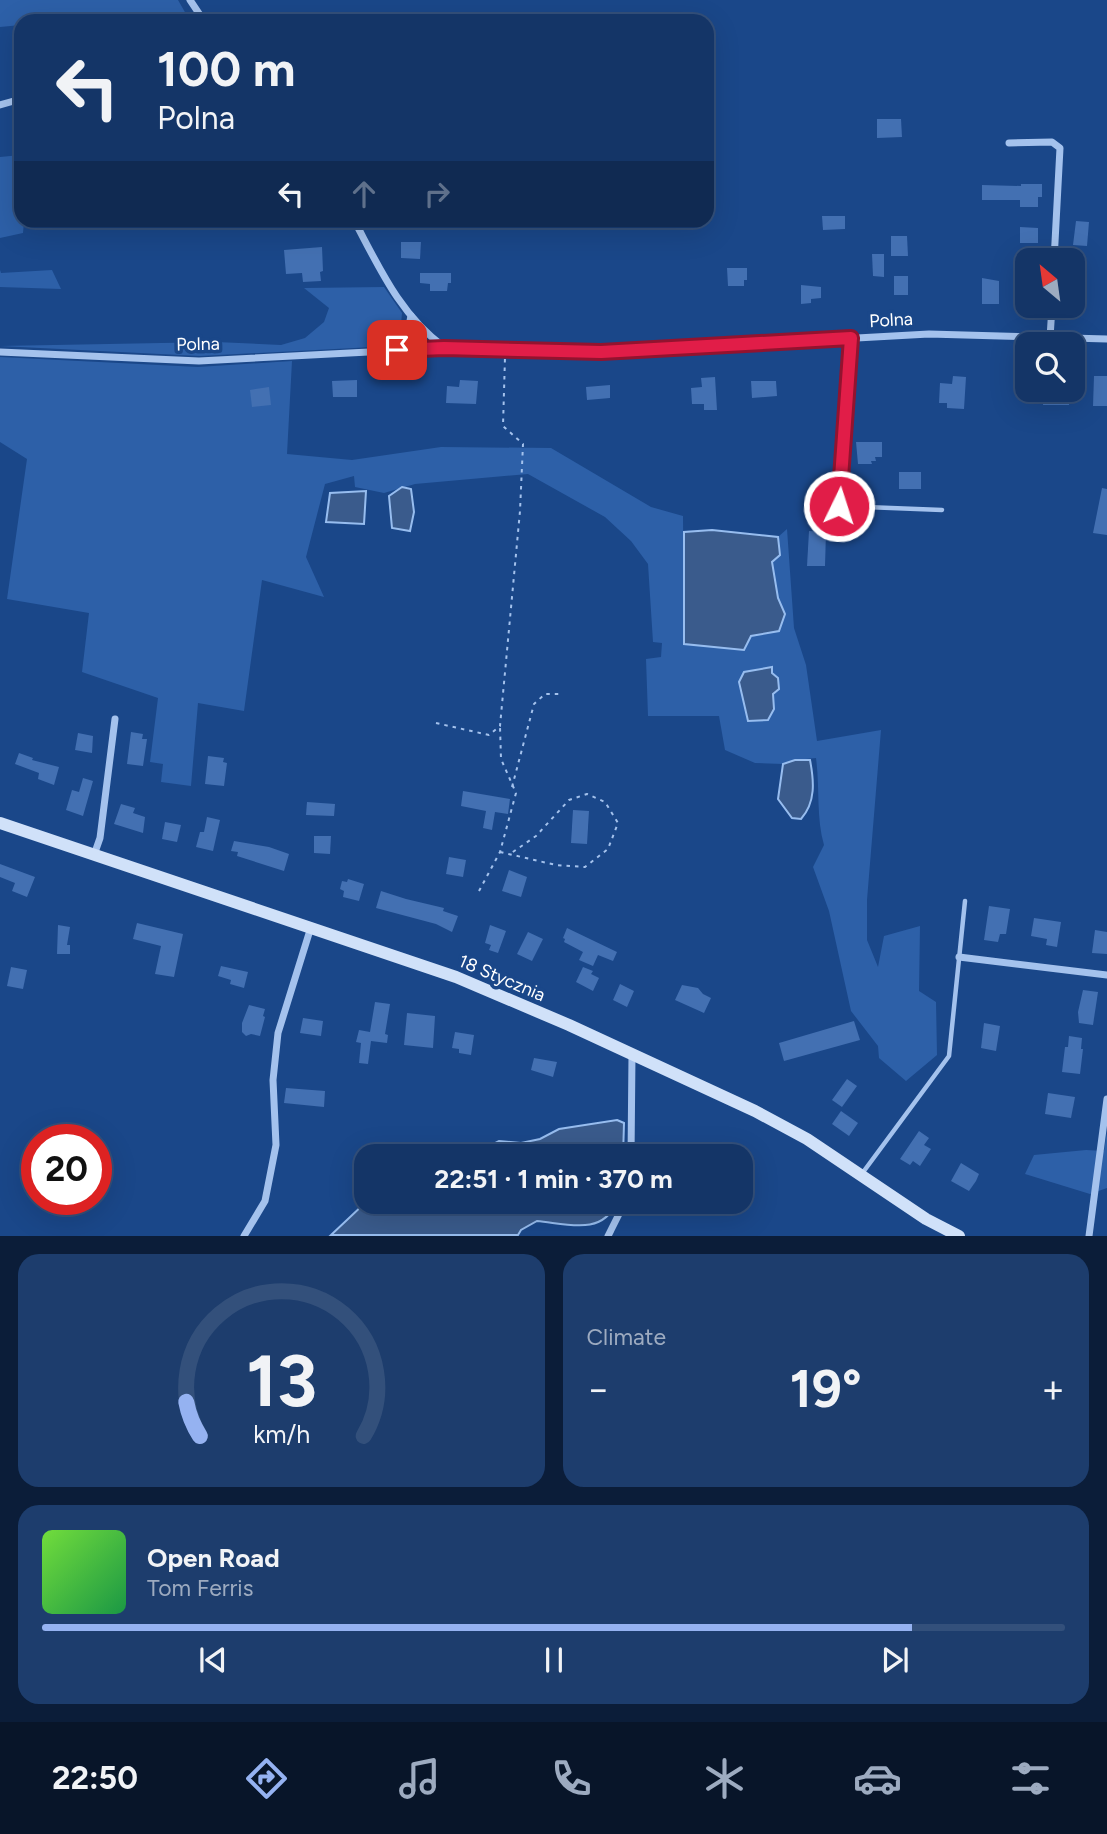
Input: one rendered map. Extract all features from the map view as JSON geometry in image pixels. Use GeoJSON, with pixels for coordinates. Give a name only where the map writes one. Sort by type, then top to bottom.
{"type":"FeatureCollection","features":[{"type":"Feature","properties":{"kind":"street"},"geometry":{"type":"LineString","coordinates":[[1009,143],[1052,142],[1060,148],[1055,248]]}},
{"type":"Feature","properties":{"kind":"street"},"geometry":{"type":"LineString","coordinates":[[358,228],[393,293],[423,332],[444,348]]}},
{"type":"Feature","properties":{"kind":"street"},"geometry":{"type":"LineString","coordinates":[[397,350],[407,335],[411,316]]}},
{"type":"Feature","properties":{"kind":"street","name":"Polna"},"geometry":{"type":"LineString","coordinates":[[0,352],[200,361],[444,348],[601,352],[929,334],[1015,337]]}},
{"type":"Feature","properties":{"kind":"street","name":"Polna"},"geometry":{"type":"LineString","coordinates":[[1085,339],[1107,339]]}},
{"type":"Feature","properties":{"kind":"street"},"geometry":{"type":"LineString","coordinates":[[94,855],[100,838],[116,719]]}},
{"type":"Feature","properties":{"kind":"street","name":"18 Stycznia"},"geometry":{"type":"LineString","coordinates":[[0,823],[456,977],[755,1111],[807,1139],[926,1219],[959,1236]]}},
{"type":"Feature","properties":{"kind":"street"},"geometry":{"type":"LineString","coordinates":[[244,1236],[265,1201],[276,1145],[273,1080],[278,1033],[312,927]]}},
{"type":"Feature","properties":{"kind":"street"},"geometry":{"type":"LineString","coordinates":[[959,957],[1107,975]]}},
{"type":"Feature","properties":{"kind":"street"},"geometry":{"type":"LineString","coordinates":[[631,1144],[632,1055]]}},
{"type":"Feature","properties":{"kind":"street"},"geometry":{"type":"LineString","coordinates":[[1089,1236],[1107,1099]]}},
{"type":"Feature","properties":{"kind":"street"},"geometry":{"type":"LineString","coordinates":[[608,1236],[619,1214]]}},
{"type":"Feature","properties":{"kind":"lane"},"geometry":{"type":"LineString","coordinates":[[851,338],[839,506],[942,509]]}},
{"type":"Feature","properties":{"kind":"lane"},"geometry":{"type":"LineString","coordinates":[[861,1175],[949,1056],[965,901]]}},
{"type":"Feature","properties":{"kind":"path"},"geometry":{"type":"LineString","coordinates":[[479,891],[500,852],[516,793],[501,760],[500,726],[520,510],[523,444],[503,426],[506,349]]}},
{"type":"Feature","properties":{"kind":"path"},"geometry":{"type":"LineString","coordinates":[[512,787],[534,704],[545,694],[559,694]]}},
{"type":"Feature","properties":{"kind":"path"},"geometry":{"type":"LineString","coordinates":[[436,723],[489,735],[500,726]]}},
{"type":"Feature","properties":{"kind":"path"},"geometry":{"type":"LineString","coordinates":[[500,852],[556,865],[585,867],[608,849],[618,823],[605,802],[587,794],[569,800],[536,836],[510,854]]}},
{"type":"Feature","properties":{"kind":"shaded area"},"geometry":{"type":"Polygon","coordinates":[[[0,0],[178,0],[186,14],[14,14],[14,26],[0,27],[0,0]]]}},
{"type":"Feature","properties":{"kind":"shaded area"},"geometry":{"type":"Polygon","coordinates":[[[14,156],[14,228],[23,228],[23,233],[0,238],[0,157],[14,156]]]}},
{"type":"Feature","properties":{"kind":"shaded area"},"geometry":{"type":"Polygon","coordinates":[[[0,270],[1,273],[52,270],[61,289],[0,287],[0,270]]]}},
{"type":"Feature","properties":{"kind":"shaded area"},"geometry":{"type":"Polygon","coordinates":[[[384,287],[402,313],[400,336],[392,346],[200,356],[0,346],[216,342],[281,345],[305,338],[324,322],[329,308],[304,288],[384,287]]]}},
{"type":"Feature","properties":{"kind":"shaded area"},"geometry":{"type":"Polygon","coordinates":[[[0,357],[198,367],[292,361],[287,454],[352,460],[441,447],[551,448],[651,507],[683,516],[684,645],[751,636],[785,614],[778,598],[772,562],[780,555],[778,537],[787,529],[794,628],[806,665],[817,741],[881,730],[867,900],[867,940],[878,967],[884,936],[920,926],[919,991],[936,1002],[937,1055],[906,1081],[879,1058],[878,1046],[851,1011],[829,911],[813,867],[824,845],[816,758],[783,764],[755,763],[725,750],[719,716],[648,716],[646,659],[661,657],[662,643],[653,642],[648,564],[631,541],[605,517],[528,474],[415,484],[384,493],[355,487],[354,476],[325,484],[306,557],[324,597],[262,580],[244,711],[198,703],[191,786],[161,782],[163,764],[150,762],[158,698],[82,672],[89,613],[7,599],[27,459],[0,442],[0,357]],[[772,668],[744,672],[739,682],[748,721],[769,720],[774,709],[772,668]]]}},
{"type":"Feature","properties":{"kind":"shaded area"},"geometry":{"type":"Polygon","coordinates":[[[402,487],[411,489],[414,512],[410,531],[392,528],[389,496],[402,487]]]}},
{"type":"Feature","properties":{"kind":"shaded area"},"geometry":{"type":"Polygon","coordinates":[[[366,491],[364,524],[326,522],[330,493],[366,491]]]}},
{"type":"Feature","properties":{"kind":"shaded area"},"geometry":{"type":"Polygon","coordinates":[[[712,530],[778,537],[780,555],[772,562],[778,598],[785,614],[779,631],[751,636],[744,650],[684,644],[684,532],[712,530]]]}},
{"type":"Feature","properties":{"kind":"shaded area"},"geometry":{"type":"Polygon","coordinates":[[[772,667],[772,673],[778,678],[779,689],[773,694],[774,709],[768,720],[748,721],[739,682],[744,672],[772,667]]]}},
{"type":"Feature","properties":{"kind":"shaded area"},"geometry":{"type":"Polygon","coordinates":[[[795,760],[810,760],[812,776],[813,791],[809,806],[801,819],[792,818],[778,799],[783,764],[795,760]]]}},
{"type":"Feature","properties":{"kind":"shaded area"},"geometry":{"type":"Polygon","coordinates":[[[617,1120],[624,1123],[623,1144],[493,1144],[499,1141],[521,1143],[540,1139],[559,1129],[617,1120]]]}},
{"type":"Feature","properties":{"kind":"shaded area"},"geometry":{"type":"Polygon","coordinates":[[[1107,1132],[1107,1188],[1090,1194],[1025,1174],[1034,1155],[1104,1151],[1107,1132]]]}},
{"type":"Feature","properties":{"kind":"shaded area"},"geometry":{"type":"Polygon","coordinates":[[[354,1213],[610,1214],[603,1220],[583,1225],[537,1221],[521,1230],[518,1235],[331,1235],[354,1213]]]}},
{"type":"Feature","properties":{"kind":"building"},"geometry":{"type":"Polygon","coordinates":[[[877,119],[901,119],[902,137],[877,138],[877,119]]]}},
{"type":"Feature","properties":{"kind":"building"},"geometry":{"type":"Polygon","coordinates":[[[1042,184],[1042,197],[1038,197],[1038,207],[1020,207],[1020,200],[982,200],[982,185],[1042,184]]]}},
{"type":"Feature","properties":{"kind":"building"},"geometry":{"type":"Polygon","coordinates":[[[822,216],[845,216],[845,229],[823,230],[822,216]]]}},
{"type":"Feature","properties":{"kind":"building"},"geometry":{"type":"Polygon","coordinates":[[[1076,221],[1089,222],[1087,246],[1073,245],[1076,221]]]}},
{"type":"Feature","properties":{"kind":"building"},"geometry":{"type":"Polygon","coordinates":[[[1020,227],[1038,228],[1038,243],[1020,243],[1020,227]]]}},
{"type":"Feature","properties":{"kind":"building"},"geometry":{"type":"Polygon","coordinates":[[[891,236],[907,236],[908,256],[891,256],[891,236]]]}},
{"type":"Feature","properties":{"kind":"building"},"geometry":{"type":"Polygon","coordinates":[[[401,242],[421,242],[420,259],[401,258],[401,242]]]}},
{"type":"Feature","properties":{"kind":"building"},"geometry":{"type":"Polygon","coordinates":[[[322,247],[321,281],[303,282],[302,273],[286,274],[284,250],[322,247]]]}},
{"type":"Feature","properties":{"kind":"building"},"geometry":{"type":"Polygon","coordinates":[[[872,254],[884,254],[884,277],[873,276],[872,254]]]}},
{"type":"Feature","properties":{"kind":"building"},"geometry":{"type":"Polygon","coordinates":[[[727,268],[747,268],[744,286],[728,286],[727,268]]]}},
{"type":"Feature","properties":{"kind":"building"},"geometry":{"type":"Polygon","coordinates":[[[420,273],[451,273],[451,283],[448,283],[447,291],[430,291],[430,284],[420,283],[420,273]]]}},
{"type":"Feature","properties":{"kind":"building"},"geometry":{"type":"Polygon","coordinates":[[[894,276],[908,276],[908,295],[894,295],[894,276]]]}},
{"type":"Feature","properties":{"kind":"building"},"geometry":{"type":"Polygon","coordinates":[[[982,278],[999,281],[999,304],[982,304],[982,278]]]}},
{"type":"Feature","properties":{"kind":"building"},"geometry":{"type":"Polygon","coordinates":[[[801,285],[821,287],[821,298],[801,304],[801,285]]]}},
{"type":"Feature","properties":{"kind":"building"},"geometry":{"type":"Polygon","coordinates":[[[953,376],[966,377],[964,409],[947,408],[947,403],[939,403],[940,383],[952,384],[953,376]]]}},
{"type":"Feature","properties":{"kind":"building"},"geometry":{"type":"Polygon","coordinates":[[[1094,376],[1107,376],[1107,406],[1093,406],[1094,376]]]}},
{"type":"Feature","properties":{"kind":"building"},"geometry":{"type":"Polygon","coordinates":[[[715,377],[717,410],[704,410],[704,404],[692,404],[691,388],[702,387],[701,378],[715,377]]]}},
{"type":"Feature","properties":{"kind":"building"},"geometry":{"type":"Polygon","coordinates":[[[357,380],[357,397],[333,397],[332,381],[357,380]]]}},
{"type":"Feature","properties":{"kind":"building"},"geometry":{"type":"Polygon","coordinates":[[[460,380],[478,381],[476,404],[446,403],[447,386],[459,387],[460,380]]]}},
{"type":"Feature","properties":{"kind":"building"},"geometry":{"type":"Polygon","coordinates":[[[751,381],[776,381],[777,396],[752,398],[751,381]]]}},
{"type":"Feature","properties":{"kind":"building"},"geometry":{"type":"Polygon","coordinates":[[[610,385],[610,398],[587,400],[586,387],[610,385]]]}},
{"type":"Feature","properties":{"kind":"building"},"geometry":{"type":"Polygon","coordinates":[[[269,387],[271,405],[252,407],[250,390],[269,387]]]}},
{"type":"Feature","properties":{"kind":"building"},"geometry":{"type":"Polygon","coordinates":[[[1043,402],[1069,402],[1069,405],[1043,405],[1043,402]]]}},
{"type":"Feature","properties":{"kind":"building"},"geometry":{"type":"Polygon","coordinates":[[[856,442],[882,442],[882,457],[875,457],[876,461],[871,461],[872,464],[858,464],[856,442]]]}},
{"type":"Feature","properties":{"kind":"building"},"geometry":{"type":"Polygon","coordinates":[[[899,472],[921,472],[921,489],[899,489],[899,472]]]}},
{"type":"Feature","properties":{"kind":"building"},"geometry":{"type":"Polygon","coordinates":[[[1102,488],[1107,489],[1107,535],[1093,533],[1102,488]]]}},
{"type":"Feature","properties":{"kind":"building"},"geometry":{"type":"Polygon","coordinates":[[[809,531],[826,532],[825,566],[807,566],[809,531]]]}},
{"type":"Feature","properties":{"kind":"building"},"geometry":{"type":"Polygon","coordinates":[[[131,732],[143,734],[142,739],[147,739],[143,766],[127,764],[131,732]]]}},
{"type":"Feature","properties":{"kind":"building"},"geometry":{"type":"Polygon","coordinates":[[[78,733],[93,736],[92,753],[75,750],[78,733]]]}},
{"type":"Feature","properties":{"kind":"building"},"geometry":{"type":"Polygon","coordinates":[[[19,753],[33,758],[32,760],[59,767],[54,785],[38,779],[39,773],[15,764],[19,753]]]}},
{"type":"Feature","properties":{"kind":"building"},"geometry":{"type":"Polygon","coordinates":[[[208,756],[224,758],[223,762],[227,763],[224,786],[205,784],[208,756]]]}},
{"type":"Feature","properties":{"kind":"building"},"geometry":{"type":"Polygon","coordinates":[[[83,778],[93,781],[83,816],[66,810],[72,790],[79,792],[83,778]]]}},
{"type":"Feature","properties":{"kind":"building"},"geometry":{"type":"Polygon","coordinates":[[[463,791],[510,799],[508,814],[495,812],[492,830],[483,828],[486,811],[461,806],[463,791]]]}},
{"type":"Feature","properties":{"kind":"building"},"geometry":{"type":"Polygon","coordinates":[[[307,802],[335,804],[334,816],[306,815],[307,802]]]}},
{"type":"Feature","properties":{"kind":"building"},"geometry":{"type":"Polygon","coordinates":[[[121,804],[135,808],[133,813],[145,817],[143,833],[114,824],[121,804]]]}},
{"type":"Feature","properties":{"kind":"building"},"geometry":{"type":"Polygon","coordinates":[[[573,810],[589,811],[587,844],[571,843],[573,810]]]}},
{"type":"Feature","properties":{"kind":"building"},"geometry":{"type":"Polygon","coordinates":[[[207,817],[220,820],[213,851],[196,847],[200,832],[204,832],[207,817]]]}},
{"type":"Feature","properties":{"kind":"building"},"geometry":{"type":"Polygon","coordinates":[[[165,822],[181,825],[177,842],[162,839],[165,822]]]}},
{"type":"Feature","properties":{"kind":"building"},"geometry":{"type":"Polygon","coordinates":[[[314,836],[331,836],[330,854],[314,853],[314,836]]]}},
{"type":"Feature","properties":{"kind":"building"},"geometry":{"type":"Polygon","coordinates":[[[234,841],[269,847],[289,854],[284,871],[237,856],[238,852],[231,851],[234,841]]]}},
{"type":"Feature","properties":{"kind":"building"},"geometry":{"type":"Polygon","coordinates":[[[449,857],[466,860],[463,877],[446,874],[449,857]]]}},
{"type":"Feature","properties":{"kind":"building"},"geometry":{"type":"Polygon","coordinates":[[[0,864],[35,877],[27,897],[12,891],[15,883],[0,877],[0,864]]]}},
{"type":"Feature","properties":{"kind":"building"},"geometry":{"type":"Polygon","coordinates":[[[509,870],[527,877],[521,897],[502,891],[509,870]]]}},
{"type":"Feature","properties":{"kind":"building"},"geometry":{"type":"Polygon","coordinates":[[[348,879],[364,884],[359,901],[343,897],[344,891],[340,889],[342,881],[347,882],[348,879]]]}},
{"type":"Feature","properties":{"kind":"building"},"geometry":{"type":"Polygon","coordinates":[[[381,891],[444,908],[443,911],[458,916],[452,932],[436,924],[376,908],[381,891]]]}},
{"type":"Feature","properties":{"kind":"building"},"geometry":{"type":"Polygon","coordinates":[[[989,906],[1010,909],[1006,934],[1000,934],[998,942],[984,940],[989,906]]]}},
{"type":"Feature","properties":{"kind":"building"},"geometry":{"type":"Polygon","coordinates":[[[1034,918],[1061,922],[1057,947],[1046,945],[1047,939],[1031,936],[1034,918]]]}},
{"type":"Feature","properties":{"kind":"building"},"geometry":{"type":"Polygon","coordinates":[[[137,923],[183,934],[174,977],[155,974],[161,946],[133,939],[137,923]]]}},
{"type":"Feature","properties":{"kind":"building"},"geometry":{"type":"Polygon","coordinates":[[[58,925],[70,927],[67,945],[70,945],[70,954],[57,954],[58,925]]]}},
{"type":"Feature","properties":{"kind":"building"},"geometry":{"type":"Polygon","coordinates":[[[490,925],[506,931],[498,953],[489,950],[491,945],[485,943],[490,925]]]}},
{"type":"Feature","properties":{"kind":"building"},"geometry":{"type":"Polygon","coordinates":[[[567,928],[617,952],[613,961],[598,955],[593,966],[579,960],[583,952],[564,942],[567,928]]]}},
{"type":"Feature","properties":{"kind":"building"},"geometry":{"type":"Polygon","coordinates":[[[1095,930],[1107,932],[1107,954],[1092,953],[1095,930]]]}},
{"type":"Feature","properties":{"kind":"building"},"geometry":{"type":"Polygon","coordinates":[[[528,932],[543,939],[532,961],[517,954],[528,932]]]}},
{"type":"Feature","properties":{"kind":"building"},"geometry":{"type":"Polygon","coordinates":[[[221,966],[248,972],[244,988],[230,984],[231,980],[218,976],[221,966]]]}},
{"type":"Feature","properties":{"kind":"building"},"geometry":{"type":"Polygon","coordinates":[[[11,967],[27,970],[23,989],[7,986],[11,967]]]}},
{"type":"Feature","properties":{"kind":"building"},"geometry":{"type":"Polygon","coordinates":[[[583,967],[593,971],[591,974],[599,978],[593,991],[576,982],[583,967]]]}},
{"type":"Feature","properties":{"kind":"building"},"geometry":{"type":"Polygon","coordinates":[[[620,984],[634,991],[627,1007],[613,1000],[620,984]]]}},
{"type":"Feature","properties":{"kind":"building"},"geometry":{"type":"Polygon","coordinates":[[[682,985],[698,988],[711,998],[704,1013],[675,1000],[682,985]]]}},
{"type":"Feature","properties":{"kind":"building"},"geometry":{"type":"Polygon","coordinates":[[[1083,990],[1098,992],[1093,1025],[1079,1023],[1078,1012],[1083,990]]]}},
{"type":"Feature","properties":{"kind":"building"},"geometry":{"type":"Polygon","coordinates":[[[375,1002],[390,1004],[385,1034],[388,1035],[387,1043],[371,1041],[368,1064],[359,1063],[361,1043],[356,1042],[359,1030],[370,1032],[375,1002]]]}},
{"type":"Feature","properties":{"kind":"building"},"geometry":{"type":"Polygon","coordinates":[[[249,1005],[265,1009],[260,1036],[246,1036],[242,1032],[242,1023],[249,1005]]]}},
{"type":"Feature","properties":{"kind":"building"},"geometry":{"type":"Polygon","coordinates":[[[407,1013],[435,1016],[433,1048],[404,1045],[407,1013]]]}},
{"type":"Feature","properties":{"kind":"building"},"geometry":{"type":"Polygon","coordinates":[[[303,1018],[323,1021],[321,1036],[300,1033],[303,1018]]]}},
{"type":"Feature","properties":{"kind":"building"},"geometry":{"type":"Polygon","coordinates":[[[854,1021],[860,1040],[784,1061],[779,1043],[854,1021]]]}},
{"type":"Feature","properties":{"kind":"building"},"geometry":{"type":"Polygon","coordinates":[[[984,1023],[1000,1026],[996,1051],[981,1048],[984,1023]]]}},
{"type":"Feature","properties":{"kind":"building"},"geometry":{"type":"Polygon","coordinates":[[[455,1032],[474,1035],[471,1055],[459,1053],[459,1049],[452,1048],[455,1032]]]}},
{"type":"Feature","properties":{"kind":"building"},"geometry":{"type":"Polygon","coordinates":[[[1069,1036],[1082,1038],[1080,1074],[1062,1072],[1069,1036]]]}},
{"type":"Feature","properties":{"kind":"building"},"geometry":{"type":"Polygon","coordinates":[[[534,1058],[557,1062],[553,1077],[531,1070],[534,1058]]]}},
{"type":"Feature","properties":{"kind":"building"},"geometry":{"type":"Polygon","coordinates":[[[847,1079],[857,1086],[842,1107],[832,1100],[847,1079]]]}},
{"type":"Feature","properties":{"kind":"building"},"geometry":{"type":"Polygon","coordinates":[[[286,1088],[325,1091],[324,1107],[284,1103],[286,1088]]]}},
{"type":"Feature","properties":{"kind":"building"},"geometry":{"type":"Polygon","coordinates":[[[1048,1093],[1075,1097],[1071,1118],[1045,1114],[1048,1093]]]}},
{"type":"Feature","properties":{"kind":"building"},"geometry":{"type":"Polygon","coordinates":[[[841,1111],[858,1123],[849,1136],[832,1124],[841,1111]]]}},
{"type":"Feature","properties":{"kind":"building"},"geometry":{"type":"Polygon","coordinates":[[[919,1131],[929,1138],[924,1145],[931,1149],[920,1166],[913,1161],[910,1165],[900,1159],[919,1131]]]}},
{"type":"Feature","properties":{"kind":"building"},"geometry":{"type":"Polygon","coordinates":[[[961,1163],[979,1174],[969,1191],[951,1181],[961,1163]]]}},
{"type":"Feature","properties":{"kind":"route"},"geometry":{"type":"LineString","coordinates":[[397,350],[444,348],[601,352],[851,338],[839,506]]}}]}
